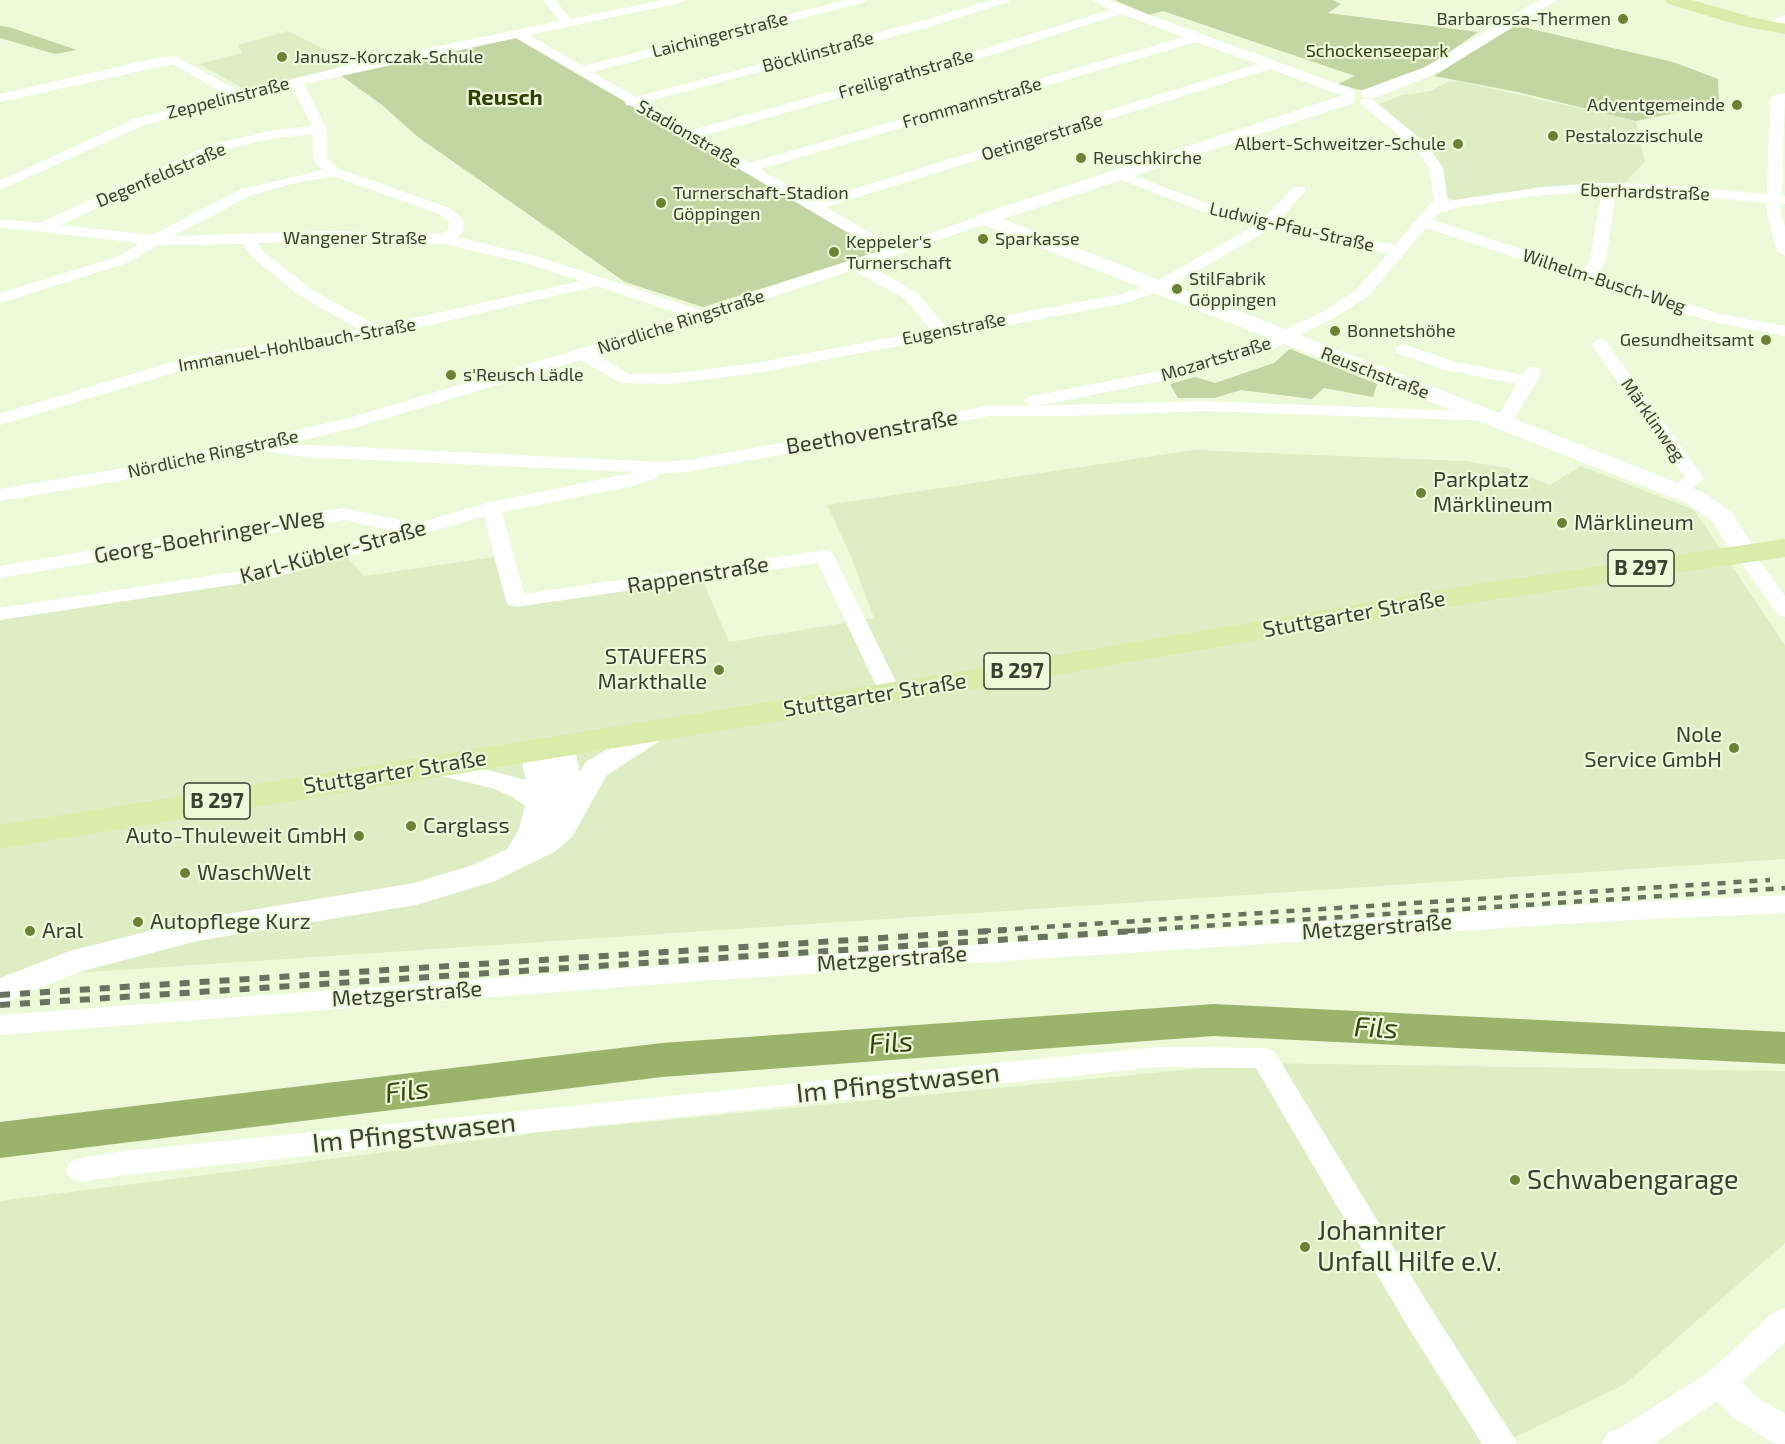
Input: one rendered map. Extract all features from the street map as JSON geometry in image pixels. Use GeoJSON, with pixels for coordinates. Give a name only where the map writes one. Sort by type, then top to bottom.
{"type":"FeatureCollection","features":[{"type":"Feature","properties":{"kind":"main road"},"geometry":{"type":"LineString","coordinates":[[1674,0],[1766,26],[1785,29]]}},
{"type":"Feature","properties":{"kind":"main road","name":"Stuttgarter Straße"},"geometry":{"type":"LineString","coordinates":[[0,837],[434,765],[656,731],[1455,596],[1785,548]]}},
{"type":"Feature","properties":{"kind":"street"},"geometry":{"type":"LineString","coordinates":[[549,0],[568,23]]}},
{"type":"Feature","properties":{"kind":"street","name":"Zeppelinstraße"},"geometry":{"type":"LineString","coordinates":[[2,180],[140,122],[237,95],[679,0]]}},
{"type":"Feature","properties":{"kind":"street","name":"Laichingerstraße"},"geometry":{"type":"LineString","coordinates":[[579,70],[861,0]]}},
{"type":"Feature","properties":{"kind":"street","name":"Böcklinstraße"},"geometry":{"type":"LineString","coordinates":[[631,102],[922,25],[1004,0]]}},
{"type":"Feature","properties":{"kind":"street"},"geometry":{"type":"LineString","coordinates":[[1099,0],[1348,96]]}},
{"type":"Feature","properties":{"kind":"street","name":"Nördliche Ringstraße"},"geometry":{"type":"LineString","coordinates":[[0,495],[124,474],[351,423],[583,354],[892,252],[1348,96],[1368,98],[1431,70],[1550,0]]}},
{"type":"Feature","properties":{"kind":"street","name":"Freiligrathstraße"},"geometry":{"type":"LineString","coordinates":[[689,135],[987,52],[1121,10]]}},
{"type":"Feature","properties":{"kind":"street"},"geometry":{"type":"LineString","coordinates":[[1766,26],[1785,19]]}},
{"type":"Feature","properties":{"kind":"street","name":"Stadionstraße"},"geometry":{"type":"LineString","coordinates":[[517,33],[631,102],[892,252]]}},
{"type":"Feature","properties":{"kind":"street","name":"Frommannstraße"},"geometry":{"type":"LineString","coordinates":[[748,168],[1195,38]]}},
{"type":"Feature","properties":{"kind":"street"},"geometry":{"type":"LineString","coordinates":[[0,98],[161,61],[175,60],[237,95]]}},
{"type":"Feature","properties":{"kind":"street","name":"Oetingerstraße"},"geometry":{"type":"LineString","coordinates":[[814,206],[1269,65]]}},
{"type":"Feature","properties":{"kind":"street"},"geometry":{"type":"LineString","coordinates":[[296,81],[320,129],[320,159],[334,172],[444,211],[456,219],[456,231],[445,239]]}},
{"type":"Feature","properties":{"kind":"street"},"geometry":{"type":"LineString","coordinates":[[1785,97],[1777,99],[1780,200],[1774,215],[1785,251]]}},
{"type":"Feature","properties":{"kind":"street"},"geometry":{"type":"LineString","coordinates":[[1368,98],[1422,147],[1436,168],[1441,201],[1429,216]]}},
{"type":"Feature","properties":{"kind":"street","name":"Degenfeldstraße"},"geometry":{"type":"LineString","coordinates":[[41,228],[215,148],[269,135],[320,129]]}},
{"type":"Feature","properties":{"kind":"street"},"geometry":{"type":"LineString","coordinates":[[0,298],[122,260],[154,240],[247,192],[294,178],[334,172]]}},
{"type":"Feature","properties":{"kind":"street","name":"Ludwig-Pfau-Straße"},"geometry":{"type":"LineString","coordinates":[[1119,174],[1201,206],[1267,224],[1399,251]]}},
{"type":"Feature","properties":{"kind":"street"},"geometry":{"type":"LineString","coordinates":[[1589,276],[1598,259],[1611,187]]}},
{"type":"Feature","properties":{"kind":"street","name":"Eberhardstraße"},"geometry":{"type":"LineString","coordinates":[[1429,216],[1458,203],[1543,190],[1651,188],[1780,200]]}},
{"type":"Feature","properties":{"kind":"street","name":"Eugenstraße"},"geometry":{"type":"LineString","coordinates":[[583,354],[626,379],[668,379],[750,369],[941,331],[1125,298],[1158,287],[1267,224],[1299,190]]}},
{"type":"Feature","properties":{"kind":"street","name":"Mozartstraße"},"geometry":{"type":"LineString","coordinates":[[988,411],[1161,376],[1249,352],[1285,337],[1328,315],[1362,293],[1429,216]]}},
{"type":"Feature","properties":{"kind":"street","name":"Wilhelm-Busch-Weg"},"geometry":{"type":"LineString","coordinates":[[1429,216],[1589,276],[1715,318],[1785,331]]}},
{"type":"Feature","properties":{"kind":"street","name":"Reuschstraße"},"geometry":{"type":"LineString","coordinates":[[985,219],[1677,491],[1710,506],[1723,517],[1744,553]]}},
{"type":"Feature","properties":{"kind":"street","name":"Wangener Straße"},"geometry":{"type":"LineString","coordinates":[[0,223],[154,240],[330,236],[445,239],[534,260],[699,315]]}},
{"type":"Feature","properties":{"kind":"street"},"geometry":{"type":"LineString","coordinates":[[248,239],[257,254],[306,293],[374,332]]}},
{"type":"Feature","properties":{"kind":"street"},"geometry":{"type":"LineString","coordinates":[[854,264],[910,295],[941,331]]}},
{"type":"Feature","properties":{"kind":"street","name":"Immanuel-Hohlbauch-Straße"},"geometry":{"type":"LineString","coordinates":[[0,420],[198,360],[374,332],[598,282]]}},
{"type":"Feature","properties":{"kind":"street","name":"Märklinweg"},"geometry":{"type":"LineString","coordinates":[[1599,344],[1695,478],[1677,491]]}},
{"type":"Feature","properties":{"kind":"street"},"geometry":{"type":"LineString","coordinates":[[1403,349],[1451,366],[1531,376],[1495,420]]}},
{"type":"Feature","properties":{"kind":"street","name":"Beethovenstraße"},"geometry":{"type":"LineString","coordinates":[[259,445],[333,452],[662,468],[687,466],[988,411],[1073,411],[1203,406],[1495,420]]}},
{"type":"Feature","properties":{"kind":"street","name":"Karl-Kübler-Straße"},"geometry":{"type":"LineString","coordinates":[[0,614],[270,573],[491,508],[632,480],[662,468]]}},
{"type":"Feature","properties":{"kind":"street","name":"Rappenstraße"},"geometry":{"type":"LineString","coordinates":[[491,508],[516,601],[825,556],[890,692]]}},
{"type":"Feature","properties":{"kind":"street","name":"Georg-Boehringer-Weg"},"geometry":{"type":"LineString","coordinates":[[0,572],[344,514],[417,530]]}},
{"type":"Feature","properties":{"kind":"street"},"geometry":{"type":"LineString","coordinates":[[1744,553],[1785,611]]}},
{"type":"Feature","properties":{"kind":"street"},"geometry":{"type":"LineString","coordinates":[[555,809],[596,769],[656,731]]}},
{"type":"Feature","properties":{"kind":"street"},"geometry":{"type":"LineString","coordinates":[[0,992],[70,963],[197,930],[416,894],[484,873],[545,844],[561,830],[555,809],[541,778],[547,748]]}},
{"type":"Feature","properties":{"kind":"street"},"geometry":{"type":"LineString","coordinates":[[434,765],[501,781],[522,789],[555,809]]}},
{"type":"Feature","properties":{"kind":"street","name":"Metzgerstraße"},"geometry":{"type":"LineString","coordinates":[[0,1025],[710,971],[1610,912],[1785,904]]}},
{"type":"Feature","properties":{"kind":"street","name":"Im Pfingstwasen"},"geometry":{"type":"LineString","coordinates":[[81,1170],[124,1163],[1158,1057],[1264,1058],[1419,1317],[1501,1444]]}},
{"type":"Feature","properties":{"kind":"street"},"geometry":{"type":"LineString","coordinates":[[1619,1444],[1632,1439],[1720,1382],[1785,1322]]}},
{"type":"Feature","properties":{"kind":"street"},"geometry":{"type":"LineString","coordinates":[[1720,1382],[1744,1407],[1785,1432]]}},
{"type":"Feature","properties":{"kind":"shaded area","name":"Janusz-Korczak-Schule"},"geometry":{"type":"Polygon","coordinates":[[[288,31],[350,62],[329,70],[246,90],[199,64],[242,53],[238,45],[288,31]]]}},
{"type":"Feature","properties":{"kind":"shaded area"},"geometry":{"type":"Polygon","coordinates":[[[1458,81],[1636,121],[1645,162],[1621,187],[1461,202],[1440,196],[1422,147],[1372,107],[1402,95],[1431,91],[1447,82],[1458,81]]]}},
{"type":"Feature","properties":{"kind":"shaded area"},"geometry":{"type":"Polygon","coordinates":[[[1194,450],[1465,461],[1507,468],[1550,485],[1581,466],[1694,510],[1785,645],[1785,859],[0,978],[0,617],[345,555],[364,576],[494,557],[508,605],[701,576],[729,642],[874,618],[850,554],[827,505],[1194,450]]]}},
{"type":"Feature","properties":{"kind":"shaded area"},"geometry":{"type":"Polygon","coordinates":[[[1256,1063],[1785,1071],[1785,1243],[1625,1384],[1501,1444],[0,1444],[0,1201],[542,1132],[1256,1063]]]}},
{"type":"Feature","properties":{"kind":"green space","name":"Schockenseepark"},"geometry":{"type":"Polygon","coordinates":[[[1115,0],[1333,0],[1341,4],[1328,13],[1478,32],[1427,68],[1369,89],[1360,90],[1338,84],[1355,76],[1163,11],[1149,15],[1115,0]]]}},
{"type":"Feature","properties":{"kind":"green space"},"geometry":{"type":"Polygon","coordinates":[[[0,26],[77,50],[55,54],[0,38],[0,26]]]}},
{"type":"Feature","properties":{"kind":"green space"},"geometry":{"type":"Polygon","coordinates":[[[1513,27],[1527,28],[1673,62],[1718,79],[1719,104],[1636,121],[1518,92],[1434,76],[1513,27]]]}},
{"type":"Feature","properties":{"kind":"green space"},"geometry":{"type":"Polygon","coordinates":[[[516,38],[883,250],[703,307],[625,282],[418,137],[382,105],[339,74],[516,38]]]}},
{"type":"Feature","properties":{"kind":"green space"},"geometry":{"type":"Polygon","coordinates":[[[1290,349],[1377,384],[1373,397],[1324,388],[1312,399],[1241,390],[1214,398],[1178,398],[1170,384],[1195,377],[1215,383],[1274,363],[1290,349]]]}},
{"type":"Feature","properties":{"kind":"waterway","name":"Fils"},"geometry":{"type":"LineString","coordinates":[[0,1140],[662,1060],[1214,1020],[1785,1048]]}},
{"type":"Feature","properties":{"kind":"railway"},"geometry":{"type":"LineString","coordinates":[[983,931],[1770,880]]}},
{"type":"Feature","properties":{"kind":"railway"},"geometry":{"type":"LineString","coordinates":[[1127,931],[1785,888]]}},
{"type":"Feature","properties":{"kind":"railway"},"geometry":{"type":"LineString","coordinates":[[0,995],[1006,930]]}},
{"type":"Feature","properties":{"kind":"railway"},"geometry":{"type":"LineString","coordinates":[[0,1005],[1150,930]]}},
{"type":"Feature","properties":{"kind":"place","name":"Barbarossa-Thermen"},"geometry":{"type":"Point","coordinates":[1623,19]}},
{"type":"Feature","properties":{"kind":"place","name":"Janusz-Korczak-Schule"},"geometry":{"type":"Point","coordinates":[282,57]}},
{"type":"Feature","properties":{"kind":"place","name":"Adventgemeinde"},"geometry":{"type":"Point","coordinates":[1737,105]}},
{"type":"Feature","properties":{"kind":"place","name":"Pestalozzischule"},"geometry":{"type":"Point","coordinates":[1553,136]}},
{"type":"Feature","properties":{"kind":"place","name":"Albert-Schweitzer-Schule"},"geometry":{"type":"Point","coordinates":[1458,144]}},
{"type":"Feature","properties":{"kind":"place","name":"Reuschkirche"},"geometry":{"type":"Point","coordinates":[1081,158]}},
{"type":"Feature","properties":{"kind":"place","name":"Turnerschaft-Stadion Göppingen"},"geometry":{"type":"Point","coordinates":[661,203]}},
{"type":"Feature","properties":{"kind":"place","name":"Sparkasse"},"geometry":{"type":"Point","coordinates":[983,239]}},
{"type":"Feature","properties":{"kind":"place","name":"Keppeler's Turnerschaft"},"geometry":{"type":"Point","coordinates":[834,252]}},
{"type":"Feature","properties":{"kind":"place","name":"StilFabrik Göppingen"},"geometry":{"type":"Point","coordinates":[1177,289]}},
{"type":"Feature","properties":{"kind":"place","name":"Bonnetshöhe"},"geometry":{"type":"Point","coordinates":[1335,331]}},
{"type":"Feature","properties":{"kind":"place","name":"Gesundheitsamt"},"geometry":{"type":"Point","coordinates":[1766,340]}},
{"type":"Feature","properties":{"kind":"place","name":"s'Reusch Lädle"},"geometry":{"type":"Point","coordinates":[451,375]}},
{"type":"Feature","properties":{"kind":"place","name":"Parkplatz Märklineum"},"geometry":{"type":"Point","coordinates":[1421,493]}},
{"type":"Feature","properties":{"kind":"place","name":"Märklineum"},"geometry":{"type":"Point","coordinates":[1562,523]}},
{"type":"Feature","properties":{"kind":"place","name":"STAUFERS Markthalle"},"geometry":{"type":"Point","coordinates":[719,670]}},
{"type":"Feature","properties":{"kind":"place","name":"Nole Service GmbH"},"geometry":{"type":"Point","coordinates":[1734,748]}},
{"type":"Feature","properties":{"kind":"place","name":"Carglass"},"geometry":{"type":"Point","coordinates":[411,826]}},
{"type":"Feature","properties":{"kind":"place","name":"Auto-Thuleweit GmbH"},"geometry":{"type":"Point","coordinates":[359,836]}},
{"type":"Feature","properties":{"kind":"place","name":"WaschWelt"},"geometry":{"type":"Point","coordinates":[185,873]}},
{"type":"Feature","properties":{"kind":"place","name":"Autopflege Kurz"},"geometry":{"type":"Point","coordinates":[138,922]}},
{"type":"Feature","properties":{"kind":"place","name":"Aral"},"geometry":{"type":"Point","coordinates":[30,931]}},
{"type":"Feature","properties":{"kind":"place","name":"Schwabengarage"},"geometry":{"type":"Point","coordinates":[1515,1180]}},
{"type":"Feature","properties":{"kind":"place","name":"Johanniter Unfall Hilfe e.V."},"geometry":{"type":"Point","coordinates":[1305,1247]}},
{"type":"Feature","properties":{"kind":"district","name":"Reusch"},"geometry":{"type":"Point","coordinates":[505,98]}}]}
